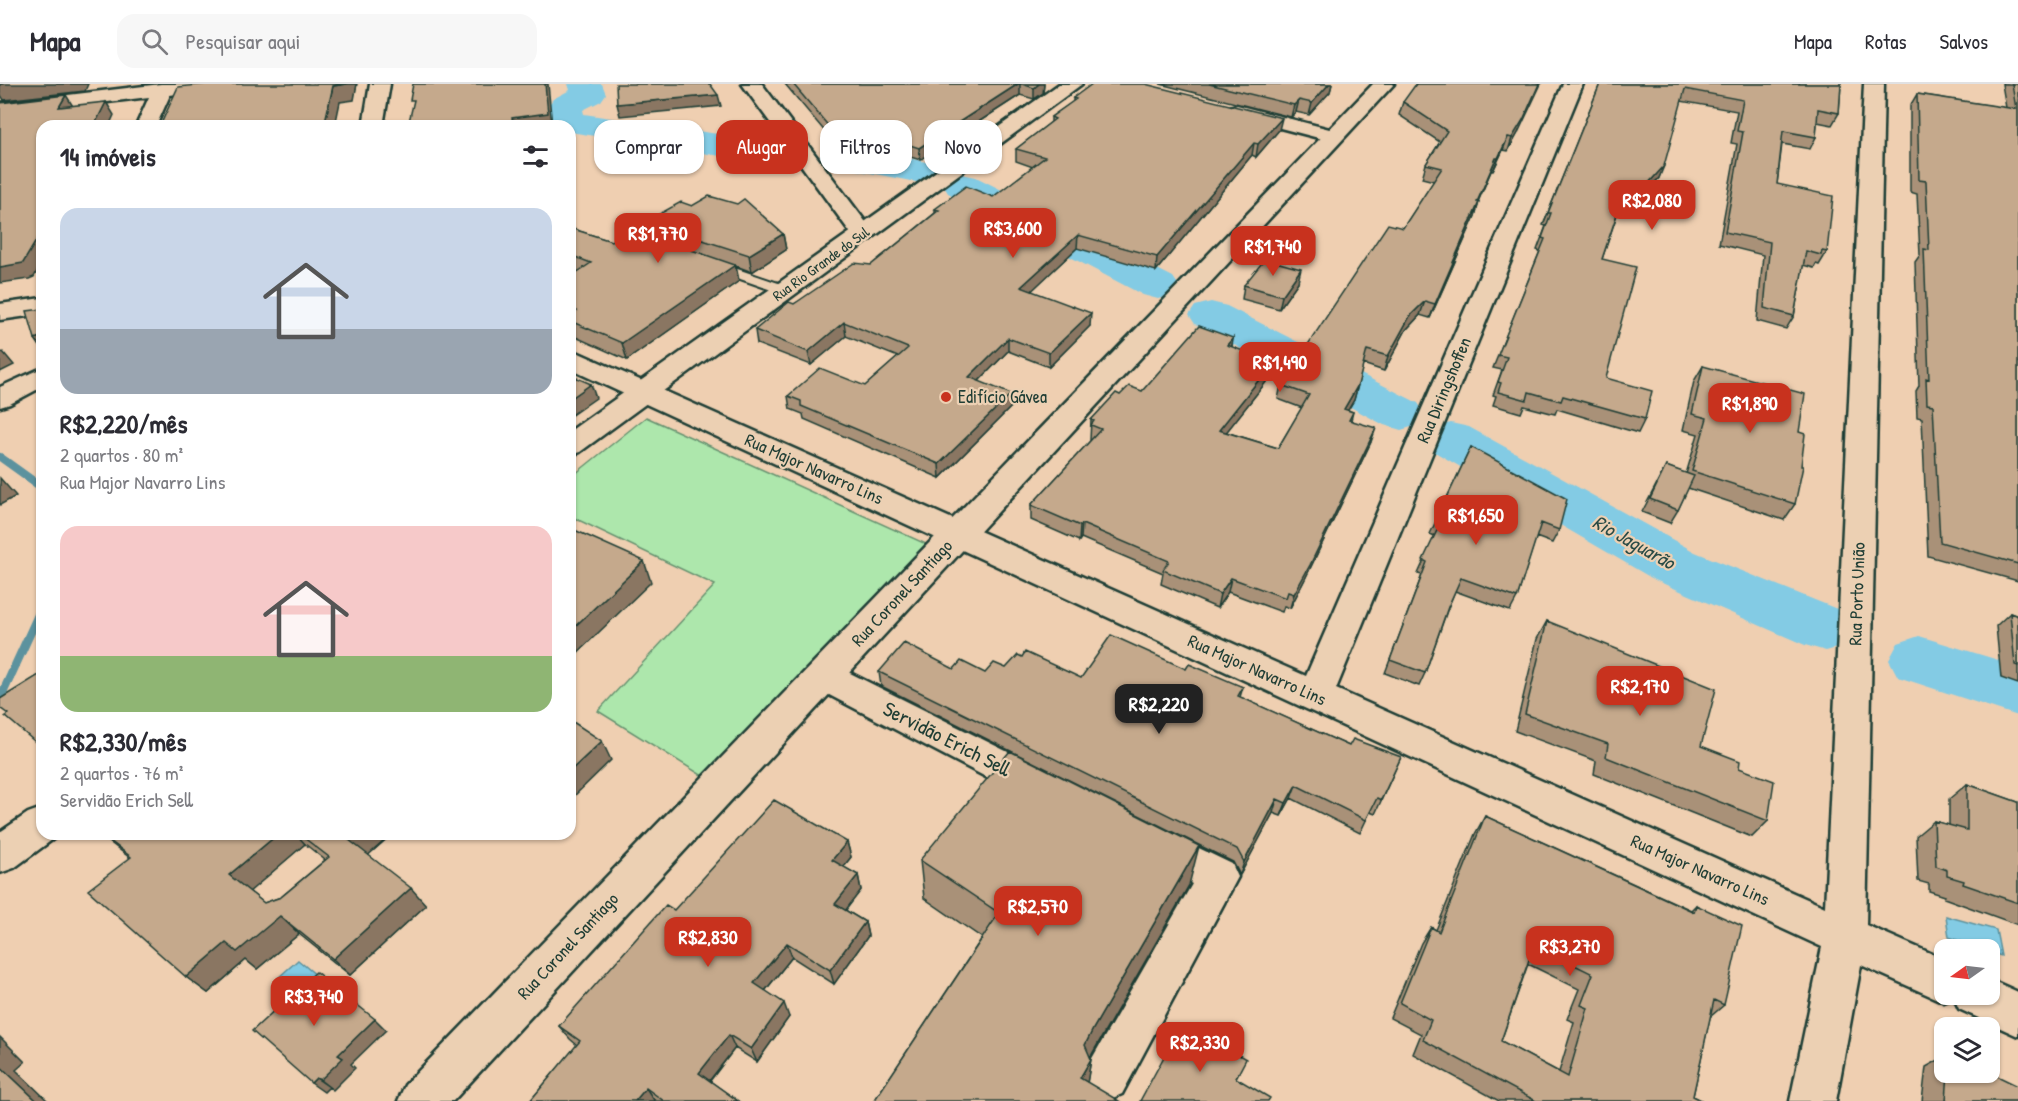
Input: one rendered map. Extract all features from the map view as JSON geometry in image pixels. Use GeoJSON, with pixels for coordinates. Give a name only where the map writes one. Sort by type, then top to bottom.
{"type":"FeatureCollection","features":[{"type":"Feature","properties":{"kind":"street"},"geometry":{"type":"LineString","coordinates":[[0,109],[211,84]]}},
{"type":"Feature","properties":{"kind":"street"},"geometry":{"type":"LineString","coordinates":[[374,120],[380,84]]}},
{"type":"Feature","properties":{"kind":"street"},"geometry":{"type":"LineString","coordinates":[[752,84],[863,234]]}},
{"type":"Feature","properties":{"kind":"street","name":"Rua Rio Grande do Sul"},"geometry":{"type":"LineString","coordinates":[[576,441],[1071,84]]}},
{"type":"Feature","properties":{"kind":"street","name":"Rua Coronel Santiago"},"geometry":{"type":"LineString","coordinates":[[421,1101],[1384,84]]}},
{"type":"Feature","properties":{"kind":"street","name":"Rua Diringshoffen"},"geometry":{"type":"LineString","coordinates":[[1315,696],[1573,84]]}},
{"type":"Feature","properties":{"kind":"street","name":"Rua Porto União"},"geometry":{"type":"LineString","coordinates":[[1813,1101],[1845,936],[1874,84]]}},
{"type":"Feature","properties":{"kind":"street"},"geometry":{"type":"LineString","coordinates":[[149,120],[162,90]]}},
{"type":"Feature","properties":{"kind":"street"},"geometry":{"type":"LineString","coordinates":[[1220,107],[1334,136]]}},
{"type":"Feature","properties":{"kind":"street"},"geometry":{"type":"LineString","coordinates":[[0,312],[36,307]]}},
{"type":"Feature","properties":{"kind":"street","name":"Rua Major Navarro Lins"},"geometry":{"type":"LineString","coordinates":[[576,362],[1934,976]]}},
{"type":"Feature","properties":{"kind":"street"},"geometry":{"type":"LineString","coordinates":[[0,398],[36,379]]}},
{"type":"Feature","properties":{"kind":"street","name":"Servidão Erich Sell"},"geometry":{"type":"LineString","coordinates":[[824,676],[1069,801]]}},
{"type":"Feature","properties":{"kind":"street"},"geometry":{"type":"LineString","coordinates":[[0,855],[36,829]]}},
{"type":"Feature","properties":{"kind":"street"},"geometry":{"type":"LineString","coordinates":[[1106,1078],[1218,878],[1122,829]]}},
{"type":"Feature","properties":{"kind":"street"},"geometry":{"type":"LineString","coordinates":[[1998,1005],[2018,1014]]}},
{"type":"Feature","properties":{"kind":"lane"},"geometry":{"type":"LineString","coordinates":[[706,262],[785,290]]}},
{"type":"Feature","properties":{"kind":"green space"},"geometry":{"type":"Polygon","coordinates":[[[646,417],[926,544],[706,778],[598,711],[715,585],[576,519],[576,473],[646,417]]]}},
{"type":"Feature","properties":{"kind":"water"},"geometry":{"type":"Polygon","coordinates":[[[1946,916],[1996,930],[1998,939],[1954,939],[1949,937],[1946,916]]]}},
{"type":"Feature","properties":{"kind":"water"},"geometry":{"type":"Polygon","coordinates":[[[298,960],[323,981],[304,999],[278,978],[298,960]]]}},
{"type":"Feature","properties":{"kind":"building"},"geometry":{"type":"Polygon","coordinates":[[[208,84],[347,84],[333,86],[325,120],[163,120],[178,87],[208,84]]]}},
{"type":"Feature","properties":{"kind":"building"},"geometry":{"type":"Polygon","coordinates":[[[413,84],[545,84],[548,113],[512,118],[512,120],[409,120],[414,100],[410,100],[413,84]]]}},
{"type":"Feature","properties":{"kind":"building"},"geometry":{"type":"Polygon","coordinates":[[[616,84],[710,84],[718,95],[617,104],[616,84]]]}},
{"type":"Feature","properties":{"kind":"building"},"geometry":{"type":"Polygon","coordinates":[[[793,84],[1018,84],[962,120],[924,120],[924,145],[919,148],[912,146],[912,120],[823,120],[793,84]]]}},
{"type":"Feature","properties":{"kind":"building"},"geometry":{"type":"Polygon","coordinates":[[[1022,84],[1039,84],[1034,88],[1022,84]]]}},
{"type":"Feature","properties":{"kind":"building"},"geometry":{"type":"Polygon","coordinates":[[[1092,84],[1145,84],[1282,118],[1258,144],[1254,143],[1157,257],[1078,235],[1021,287],[1091,313],[1049,353],[1008,338],[969,377],[1011,394],[939,464],[801,406],[801,401],[788,396],[820,368],[865,386],[908,348],[844,322],[808,352],[755,330],[789,302],[794,304],[854,263],[871,265],[939,210],[935,209],[966,186],[993,197],[1045,157],[1016,149],[1055,119],[1051,117],[1092,84]]]}},
{"type":"Feature","properties":{"kind":"building"},"geometry":{"type":"Polygon","coordinates":[[[1209,84],[1329,84],[1312,103],[1299,100],[1294,105],[1209,84]]]}},
{"type":"Feature","properties":{"kind":"building"},"geometry":{"type":"Polygon","coordinates":[[[1416,84],[1539,84],[1523,120],[1512,138],[1508,137],[1496,158],[1435,304],[1425,301],[1410,316],[1388,356],[1367,350],[1358,385],[1344,409],[1353,412],[1349,420],[1376,428],[1294,594],[1288,592],[1286,598],[1231,578],[1220,594],[1163,570],[1169,561],[1031,505],[1101,429],[1091,425],[1094,421],[1091,420],[1116,393],[1120,395],[1129,386],[1142,391],[1199,326],[1233,338],[1227,345],[1273,362],[1219,430],[1278,448],[1309,395],[1281,385],[1388,224],[1403,228],[1442,168],[1426,164],[1447,131],[1403,102],[1416,84]]]}},
{"type":"Feature","properties":{"kind":"building"},"geometry":{"type":"Polygon","coordinates":[[[1600,84],[1841,84],[1839,113],[1818,109],[1816,137],[1783,131],[1777,184],[1833,196],[1827,252],[1822,251],[1821,255],[1806,251],[1794,316],[1764,308],[1770,242],[1725,232],[1743,132],[1737,131],[1743,100],[1685,89],[1664,166],[1637,196],[1624,193],[1602,259],[1636,267],[1606,378],[1652,391],[1645,419],[1563,396],[1561,401],[1529,392],[1527,400],[1498,392],[1501,383],[1498,382],[1507,357],[1498,355],[1545,239],[1542,238],[1551,213],[1548,213],[1600,84]]]}},
{"type":"Feature","properties":{"kind":"building"},"geometry":{"type":"Polygon","coordinates":[[[2012,84],[2018,84],[2018,564],[1940,542],[1933,405],[1927,404],[1926,378],[1929,379],[1924,249],[1929,250],[1926,181],[1919,180],[1917,94],[2016,109],[2012,84]]]}},
{"type":"Feature","properties":{"kind":"building"},"geometry":{"type":"Polygon","coordinates":[[[66,95],[59,107],[106,102],[97,120],[36,120],[36,241],[23,263],[0,267],[0,103],[66,95]]]}},
{"type":"Feature","properties":{"kind":"building"},"geometry":{"type":"Polygon","coordinates":[[[709,196],[737,204],[744,199],[783,234],[749,255],[681,233],[673,235],[671,240],[674,244],[735,265],[622,343],[576,324],[576,273],[591,263],[576,257],[576,230],[611,241],[681,202],[692,206],[709,196]]]}},
{"type":"Feature","properties":{"kind":"building"},"geometry":{"type":"Polygon","coordinates":[[[1265,259],[1301,269],[1282,296],[1244,285],[1265,259]]]}},
{"type":"Feature","properties":{"kind":"building"},"geometry":{"type":"Polygon","coordinates":[[[36,310],[35,339],[27,311],[36,310]]]}},
{"type":"Feature","properties":{"kind":"building"},"geometry":{"type":"Polygon","coordinates":[[[1703,366],[1805,394],[1799,432],[1805,434],[1801,466],[1803,466],[1795,504],[1692,471],[1707,418],[1692,414],[1703,366]]]}},
{"type":"Feature","properties":{"kind":"building"},"geometry":{"type":"Polygon","coordinates":[[[576,378],[591,384],[576,395],[576,378]]]}},
{"type":"Feature","properties":{"kind":"building"},"geometry":{"type":"Polygon","coordinates":[[[1471,447],[1567,499],[1559,530],[1541,523],[1517,598],[1461,578],[1448,607],[1425,673],[1390,660],[1427,562],[1423,560],[1441,522],[1436,521],[1471,447]]]}},
{"type":"Feature","properties":{"kind":"building"},"geometry":{"type":"Polygon","coordinates":[[[1666,466],[1694,476],[1678,510],[1650,499],[1666,466]]]}},
{"type":"Feature","properties":{"kind":"building"},"geometry":{"type":"Polygon","coordinates":[[[576,531],[644,561],[576,625],[576,531]]]}},
{"type":"Feature","properties":{"kind":"building"},"geometry":{"type":"Polygon","coordinates":[[[2010,613],[2018,616],[2018,666],[2015,665],[2010,613]]]}},
{"type":"Feature","properties":{"kind":"building"},"geometry":{"type":"Polygon","coordinates":[[[1547,621],[1716,689],[1701,746],[1740,761],[1739,768],[1774,781],[1768,821],[1606,757],[1608,744],[1525,714],[1547,621]]]}},
{"type":"Feature","properties":{"kind":"building"},"geometry":{"type":"Polygon","coordinates":[[[1111,635],[1186,669],[1189,664],[1243,687],[1238,696],[1349,746],[1353,739],[1401,757],[1381,800],[1377,798],[1366,820],[1296,785],[1286,803],[1277,799],[1244,862],[1237,849],[879,672],[904,643],[954,669],[961,661],[985,673],[994,663],[1006,668],[1018,655],[1022,657],[1025,652],[1081,678],[1111,635]]]}},
{"type":"Feature","properties":{"kind":"building"},"geometry":{"type":"Polygon","coordinates":[[[36,677],[36,743],[5,716],[8,714],[0,708],[0,699],[36,677]]]}},
{"type":"Feature","properties":{"kind":"building"},"geometry":{"type":"Polygon","coordinates":[[[576,724],[602,741],[576,765],[576,724]]]}},
{"type":"Feature","properties":{"kind":"building"},"geometry":{"type":"Polygon","coordinates":[[[1010,751],[1199,846],[1085,1045],[1091,1059],[1080,1078],[1119,1101],[874,1101],[999,913],[920,860],[1010,751]]]}},
{"type":"Feature","properties":{"kind":"building"},"geometry":{"type":"Polygon","coordinates":[[[1967,784],[2018,802],[2018,903],[1963,884],[1964,881],[1947,876],[1947,870],[1936,866],[1934,821],[1967,830],[1967,784]]]}},
{"type":"Feature","properties":{"kind":"building"},"geometry":{"type":"Polygon","coordinates":[[[774,800],[847,842],[832,860],[858,875],[835,904],[865,922],[830,970],[787,943],[754,983],[784,1003],[751,1049],[729,1035],[699,1073],[738,1101],[664,1101],[646,1088],[635,1101],[530,1101],[580,1041],[559,1026],[666,905],[674,910],[774,800]]]}},
{"type":"Feature","properties":{"kind":"building"},"geometry":{"type":"Polygon","coordinates":[[[1485,816],[1694,912],[1696,905],[1742,926],[1724,1005],[1714,1000],[1693,1096],[1703,1101],[1536,1101],[1423,1040],[1431,1020],[1400,1003],[1431,927],[1439,932],[1485,816]],[[1534,945],[1501,1041],[1568,1077],[1588,1008],[1581,1005],[1593,974],[1534,945]]]}},
{"type":"Feature","properties":{"kind":"building"},"geometry":{"type":"Polygon","coordinates":[[[109,840],[271,840],[229,875],[264,903],[281,897],[329,857],[307,840],[349,840],[411,888],[333,959],[280,916],[237,952],[226,943],[186,977],[88,890],[131,857],[109,840]]]}},
{"type":"Feature","properties":{"kind":"building"},"geometry":{"type":"Polygon","coordinates":[[[316,972],[375,1019],[338,1055],[343,1058],[320,1080],[316,1078],[311,1083],[252,1031],[316,972]]]}},
{"type":"Feature","properties":{"kind":"building"},"geometry":{"type":"Polygon","coordinates":[[[1190,1027],[1246,1059],[1236,1078],[1270,1098],[1268,1101],[1140,1101],[1179,1029],[1187,1034],[1190,1027]]]}},
{"type":"Feature","properties":{"kind":"building"},"geometry":{"type":"Polygon","coordinates":[[[0,1066],[37,1101],[0,1101],[0,1066]]]}},
{"type":"Feature","properties":{"kind":"building"},"geometry":{"type":"Polygon","coordinates":[[[2000,1077],[2018,1086],[2018,1101],[1946,1101],[1947,1083],[2000,1083],[2000,1077]]]}},
{"type":"Feature","properties":{"kind":"waterway","name":"Rio Jaguarão"},"geometry":{"type":"LineString","coordinates":[[567,120],[565,106],[589,94],[585,84]]}},
{"type":"Feature","properties":{"kind":"waterway","name":"Rio Jaguarão"},"geometry":{"type":"LineString","coordinates":[[576,123],[716,145]]}},
{"type":"Feature","properties":{"kind":"waterway","name":"Rio Jaguarão"},"geometry":{"type":"LineString","coordinates":[[912,170],[924,173]]}},
{"type":"Feature","properties":{"kind":"waterway","name":"Rio Jaguarão"},"geometry":{"type":"LineString","coordinates":[[962,185],[1158,286]]}},
{"type":"Feature","properties":{"kind":"waterway","name":"Rio Jaguarão"},"geometry":{"type":"LineString","coordinates":[[1211,315],[1401,414]]}},
{"type":"Feature","properties":{"kind":"waterway","name":"Rio Jaguarão"},"geometry":{"type":"LineString","coordinates":[[1451,439],[1675,566],[1826,629]]}},
{"type":"Feature","properties":{"kind":"waterway"},"geometry":{"type":"LineString","coordinates":[[0,457],[36,483]]}},
{"type":"Feature","properties":{"kind":"waterway"},"geometry":{"type":"LineString","coordinates":[[0,699],[36,620]]}},
{"type":"Feature","properties":{"kind":"waterway","name":"Rio Jaguarão"},"geometry":{"type":"LineString","coordinates":[[1919,660],[2018,691]]}},
{"type":"Feature","properties":{"kind":"place","name":"Edifício Gávea"},"geometry":{"type":"Point","coordinates":[946,397]}}]}
